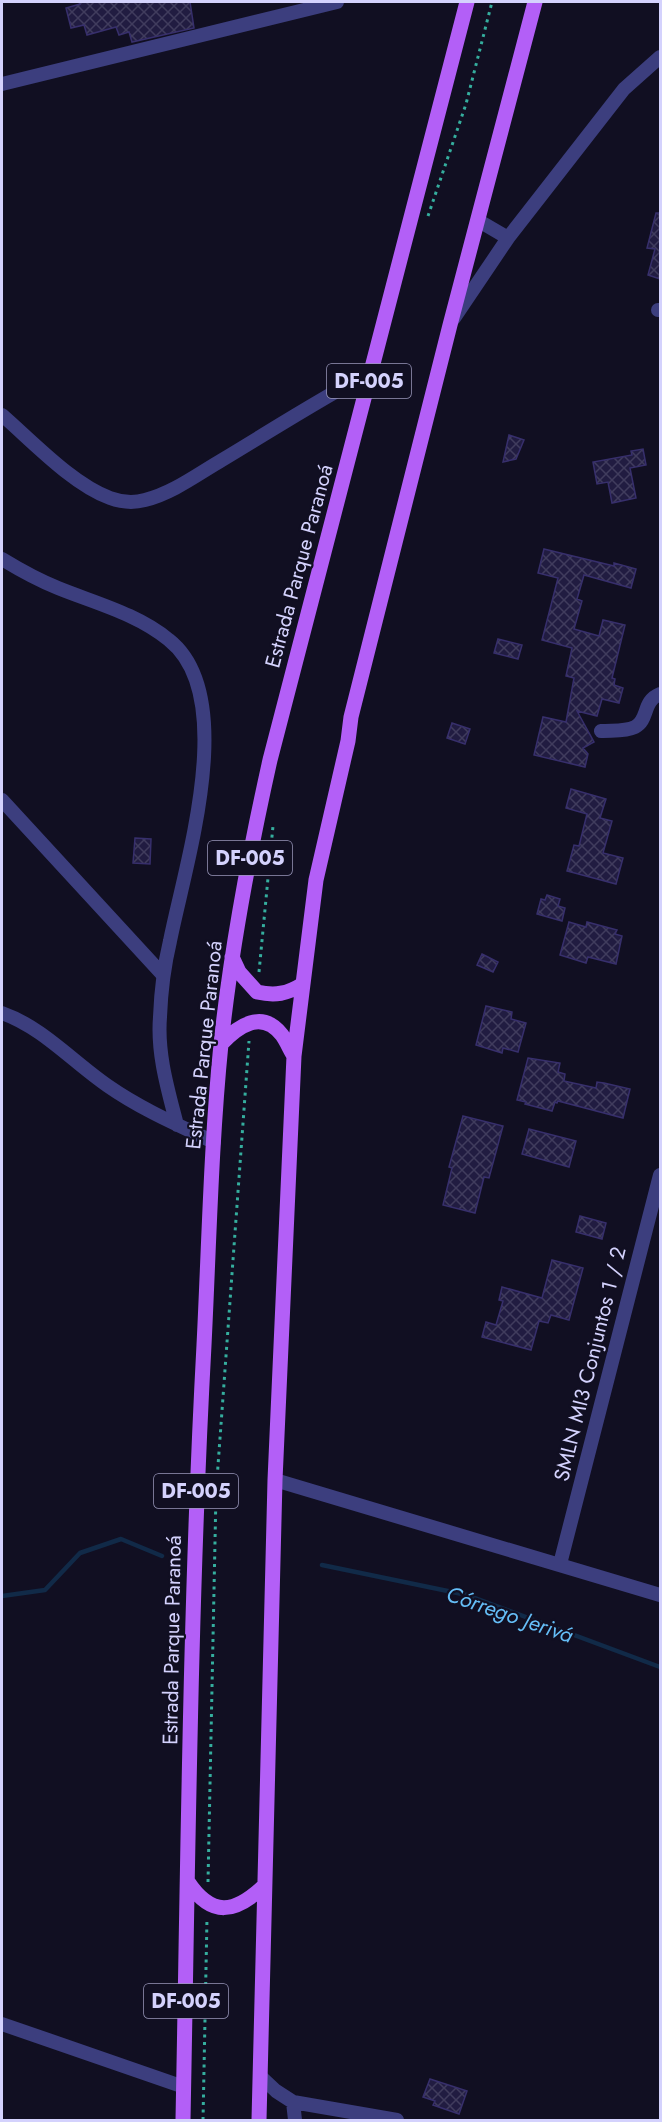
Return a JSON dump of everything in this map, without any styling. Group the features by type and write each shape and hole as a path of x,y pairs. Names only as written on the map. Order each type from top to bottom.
{"main road":[{"name":"Estrada Parque Paranoá","path":"183,2121 196,1491 214,1142 221,1044 232,957 253,836 270,760 467,2"},
{"name":"DF-005","path":"259,2121 275,1480 294,1056 316,880 348,741 351,717 450,325 535,2"},
{"path":"232,957 239,972 257,992 274,995 291,992 303,984"},
{"path":"221,1044 235,1030 250,1022 267,1023 281,1034 294,1056"},
{"path":"188,1882 197,1896 207,1904 221,1908 241,1904 264,1886"}],"street":[{"path":"2,84 337,2"},
{"path":"450,325 508,238 624,89 660,57"},
{"path":"479,221 508,238"},
{"path":"2,415 86,485 110,498 135,502 160,495 177,486 323,398 371,372"},
{"path":"2,559 40,580 134,619 170,640 194,671 201,693 204,717 202,785 163,975 159,1019 164,1072 177,1125"},
{"path":"602,730 625,730 640,724 651,699 660,694"},
{"path":"2,800 163,975"},
{"path":"2,1005 8,1015 31,1027 129,1100 214,1142"},
{"name":"SMLN MI3 Conjuntos 1 / 2","path":"560,1564 660,1175"},
{"path":"275,1480 660,1595"},
{"path":"2,2024 184,2087"},
{"path":"260,2076 276,2091 293,2102 396,2121"},
{"path":"293,2102 295,2121"}],"building":[{"path":"79,2 190,2 194,28 132,42 129,32 119,35 116,27 87,35 84,25 71,28 66,8 80,4"},
{"path":"656,213 660,213 660,279 648,275 655,249 647,248"},
{"path":"509,435 524,440 516,459 503,462"},
{"path":"643,449 646,465 630,468 636,498 612,503 608,482 597,484 593,462 632,455 631,451"},
{"path":"544,549 636,569 631,588 584,575 577,599 582,601 574,629 599,636 603,620 625,625 612,678 615,679 614,685 623,688 619,703 602,699 597,716 577,711 594,742 583,748 588,754 585,767 534,755 543,717 566,722 574,678 566,676 572,648 542,640 558,578 538,573"},
{"path":"498,639 522,645 518,659 494,653"},
{"path":"452,723 470,729 465,744 447,738"},
{"path":"571,789 606,799 600,818 612,821 603,853 623,858 616,884 567,871 574,845 579,846 587,814 566,808"},
{"path":"135,838 151,839 150,864 133,863"},
{"path":"547,895 560,899 558,906 565,908 562,921 537,914 541,899 545,900"},
{"path":"569,922 586,927 587,922 617,930 615,934 622,936 616,964 588,957 586,963 560,955"},
{"path":"482,954 498,962 493,972 477,965"},
{"path":"486,1006 512,1012 511,1019 526,1023 518,1052 503,1048 502,1053 476,1045"},
{"path":"528,1058 560,1063 558,1072 565,1074 564,1081 596,1088 597,1082 630,1089 623,1118 558,1101 555,1102 552,1111 517,1100"},
{"path":"463,1116 503,1126 489,1178 484,1177 475,1213 443,1205 452,1168 449,1167"},
{"path":"529,1129 576,1141 569,1167 522,1154"},
{"path":"580,1216 606,1223 602,1239 576,1232"},
{"path":"552,1260 583,1268 569,1320 551,1315 548,1323 539,1321 531,1350 482,1337 486,1322 496,1325 503,1301 499,1300 502,1287 542,1298"},
{"path":"430,2079 467,2091 459,2114 433,2105 435,2101 423,2097"}],"waterway":[{"name":"Córrego Jerivá","path":"2,1596 45,1590 80,1553 121,1539 162,1556"},
{"name":"Córrego Jerivá","path":"322,1565 467,1595 660,1667"}]}
